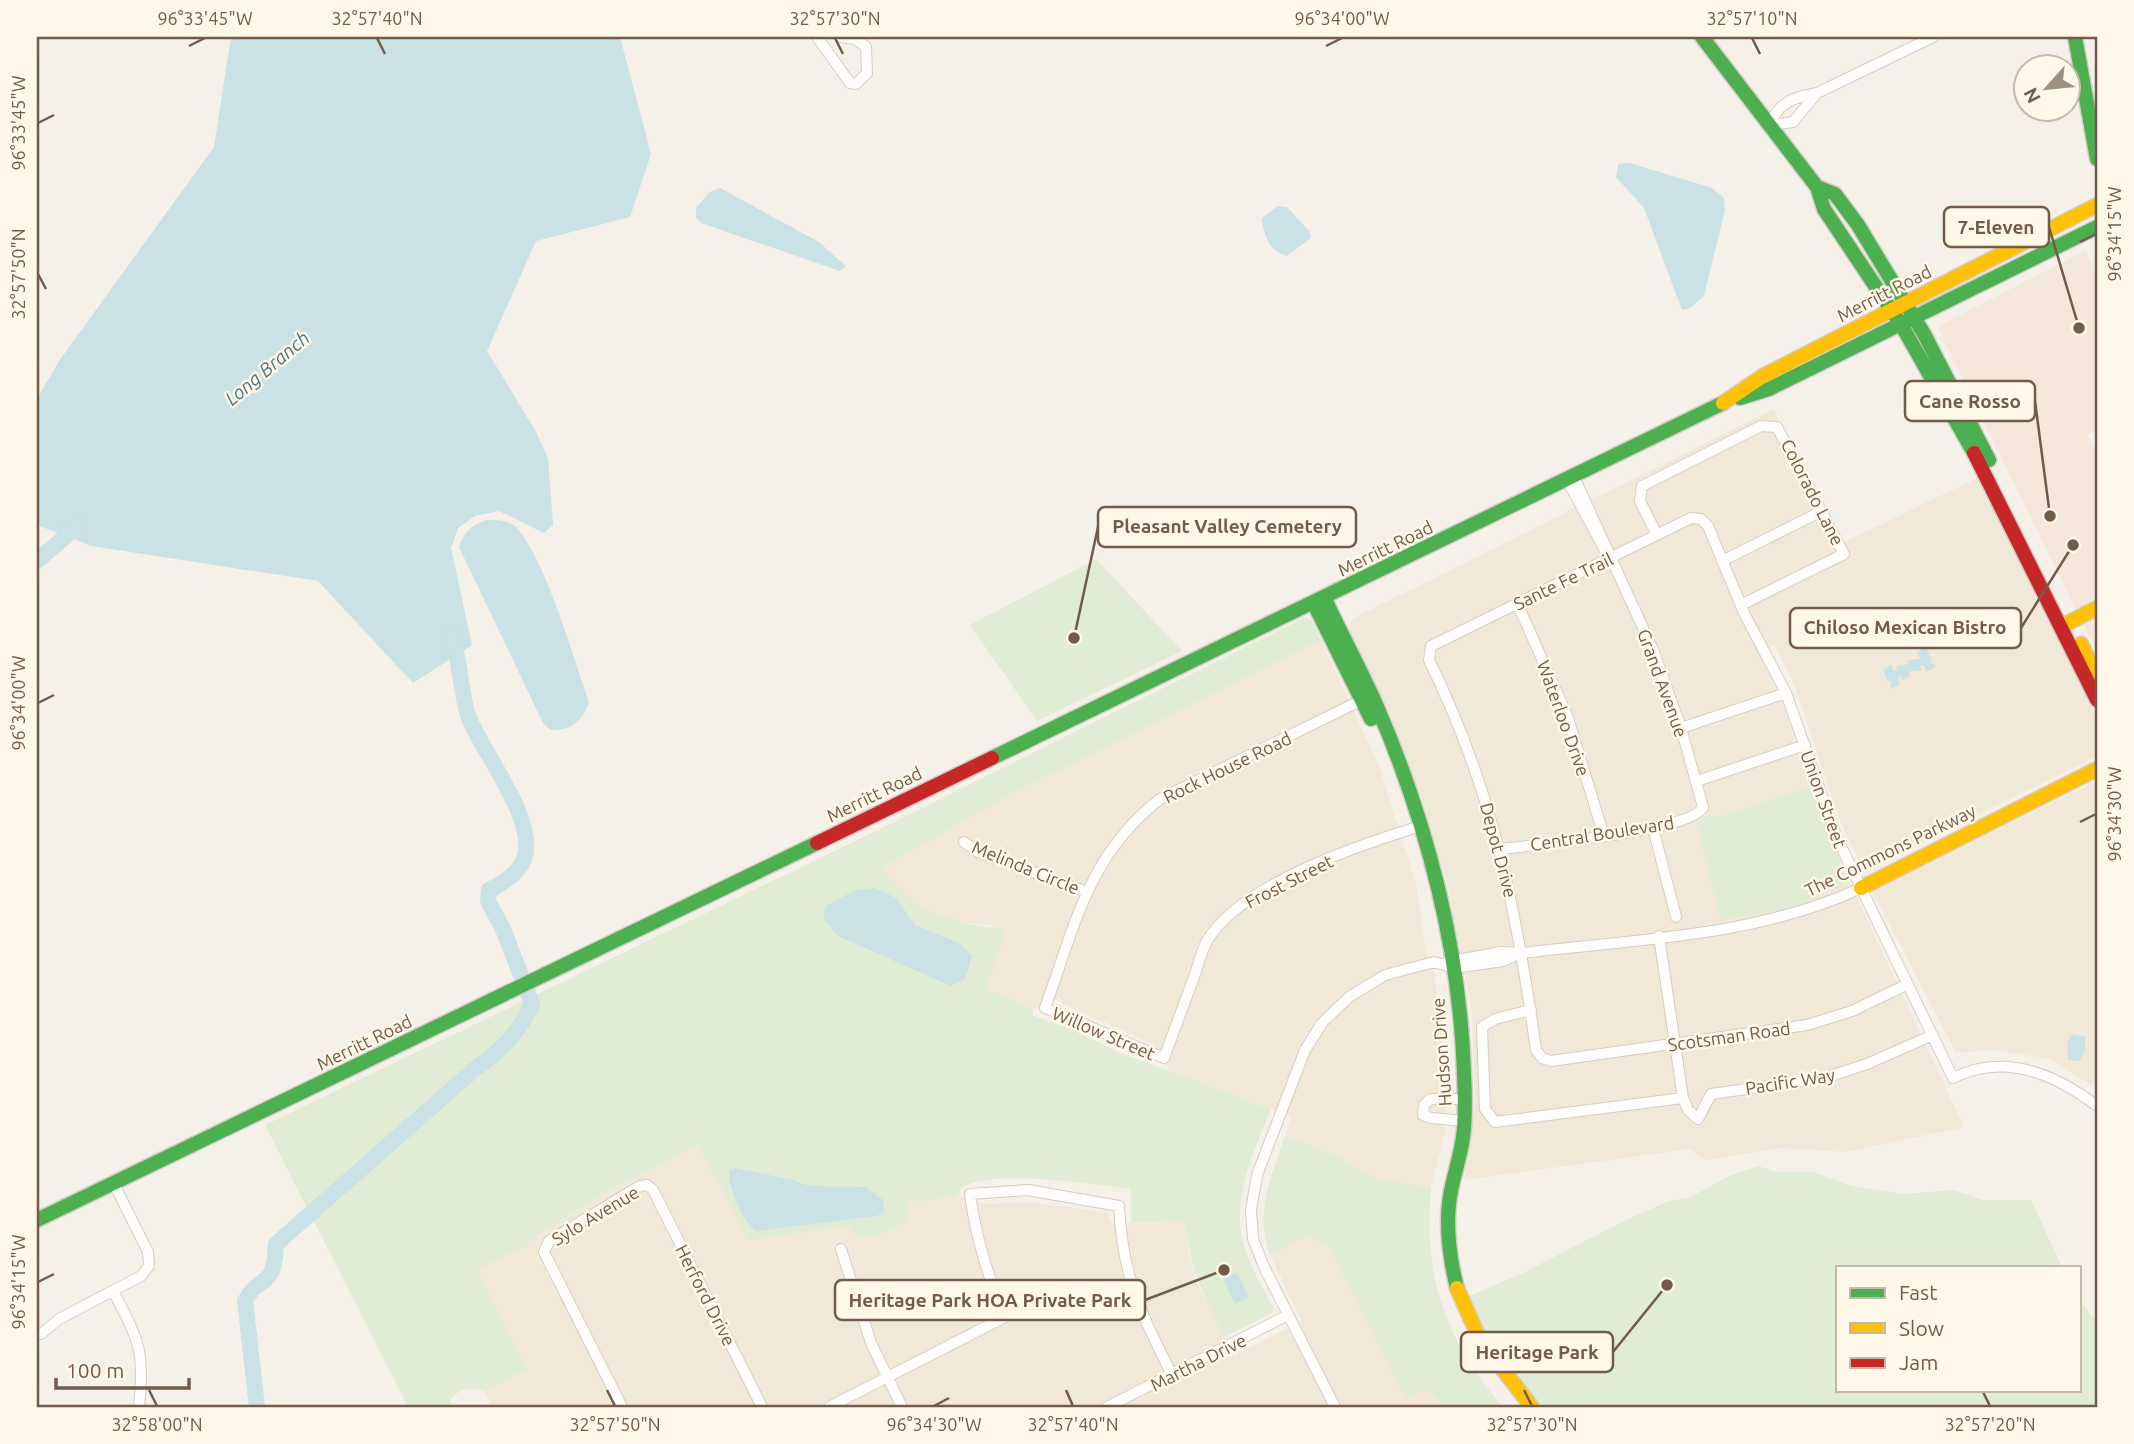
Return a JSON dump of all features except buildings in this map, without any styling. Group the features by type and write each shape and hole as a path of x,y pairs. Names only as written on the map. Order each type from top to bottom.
{"main road":[{"path":"1703,37 1817,187 1824,209 1900,306 2066,624 2097,677"},
{"path":"2075,37 2097,159"},
{"name":"Merritt Road","path":"37,1220 1571,479 1728,401 1763,376 2097,205"},
{"name":"Merritt Road","path":"1728,401 1769,389 2097,227"},
{"name":"Hudson Drive","path":"1320,602 1365,681 1417,827 1450,964 1461,1099 1461,1120 1448,1227 1455,1285 1467,1319 1485,1352 1532,1407"},
{"name":"Hudson Drive","path":"1320,602 1417,827"},
{"path":"2066,624 2097,608"},
{"path":"2066,624 2097,700"},
{"name":"The Commons Parkway","path":"1861,888 2097,769"},
{"name":"Hudson Drive","path":"1461,1120 1443,1190 1439,1235 1444,1276 1463,1331 1486,1370 1520,1407"}],"street":[{"path":"817,37 850,83 856,84 867,73 866,47 856,40 841,37"},
{"path":"1770,125 1775,113 1787,102 1817,93 1931,37"},
{"path":"1770,125 1793,122 1806,110 1817,93"},
{"name":"Colorado Lane","path":"1657,535 1640,501 1643,486 1767,424 1782,431 1844,554 1741,605"},
{"name":"Grand Avenue","path":"1571,479 1598,543 1610,558 1649,641 1681,728 1703,801 1701,811"},
{"path":"1722,561 1822,511"},
{"name":"Sante Fe Trail","path":"1428,651 1435,643 1691,518 1700,519"},
{"name":"Union Street","path":"1700,519 1708,526 1741,605 1786,693 1823,803 1953,1078 1981,1068 2022,1068 2067,1084 2097,1105"},
{"name":"Waterloo Drive","path":"1517,603 1567,715 1604,836"},
{"name":"Depot Drive","path":"1428,651 1429,660 1473,762 1501,849 1522,953 1536,1050 1542,1058"},
{"path":"1681,728 1786,693"},
{"name":"Rock House Road","path":"1045,1008 1087,892 1102,859 1136,818 1160,799 1362,700"},
{"path":"1697,781 1805,745"},
{"name":"Central Boulevard","path":"1501,849 1653,828 1692,818 1701,811"},
{"name":"Frost Street","path":"1164,1058 1206,942 1226,917 1248,899 1280,882 1355,848 1417,827"},
{"path":"1653,828 1676,917"},
{"name":"Melinda Circle","path":"964,842 978,852 1087,892"},
{"name":"The Commons Parkway","path":"1335,1407 1288,1315 1253,1238 1251,1210 1258,1175 1305,1050 1322,1023 1349,997 1385,975 1418,965 1503,961 1522,953 1783,918 1861,888"},
{"path":"1531,1010 1495,1019 1482,1027 1485,1109 1490,1119 1500,1123 1683,1098 1659,936"},
{"name":"Scotsman Road","path":"1542,1058 1551,1061 1808,1025 1852,1011 1908,984"},
{"name":"Willow Street","path":"1045,1008 1164,1058"},
{"name":"Pacific Way","path":"1683,1098 1688,1110 1698,1119 1711,1094 1824,1078 1867,1064 1933,1035"},
{"path":"1461,1099 1430,1099 1424,1105 1423,1115 1461,1120"},
{"path":"41,1334 59,1319 141,1276 151,1260 114,1184"},
{"name":"Sylo Avenue","path":"622,1407 544,1252 544,1245 640,1186 647,1185"},
{"name":"Herford Drive","path":"647,1185 653,1190 762,1407"},
{"path":"829,1407 1005,1317 987,1275 976,1237 970,1195 1028,1190 1119,1206 1124,1260 1130,1287 1172,1375"},
{"path":"841,1249 871,1343 902,1407"},
{"path":"113,1291 141,1350 143,1376 139,1407"},
{"name":"Martha Drive","path":"1107,1407 1288,1315"}],"shaded area":[{"path":"2086,250 2097,279 2097,430 2087,435 2097,456 2097,652 1937,327"},
{"path":"1773,409 1843,543 1977,478 2097,719 2097,756 1863,870 1838,816 1796,689 1775,645 1759,653 1785,710 1809,786 1716,817 1706,816 1847,884 1849,880 1964,1127 1846,1152 1778,1148 1706,1160 1689,1149 1464,1180 1475,1102 1472,1014 1448,887 1422,798 1389,713 1349,631 1352,619"},
{"path":"1321,640 1378,764 1416,883 1426,951 1435,976 1446,1086 1445,1134 1431,1188 1378,1179 1335,1155 1285,1136 1291,1116 1171,1072 1153,1044 1062,1003 1060,998 1034,1009 984,989 991,925 961,922 918,907 879,869 1002,799"},
{"path":"2097,781 2097,1089 2051,1059 1995,1050 1956,1053 1873,891"},
{"path":"699,1145 748,1240 848,1226 906,1203 959,1196 985,1204 1028,1202 1107,1212 1111,1223 1185,1222 1188,1252 1196,1281 1234,1356 1302,1321 1270,1255 1307,1235 1332,1250 1407,1398 1416,1392 1428,1391 1438,1398 1443,1407 493,1407 484,1391 527,1369 476,1270 528,1244 534,1237 609,1190"}],"green space":[{"path":"1096,559 1182,651 1037,721 970,625"},
{"path":"1304,618 1311,619 1321,640 1002,799 880,869 918,907 961,922 1005,931 985,989 1034,1009 1032,1015 1071,1029 1123,1054 1271,1109 1246,1175 1240,1210 1244,1245 1274,1309 1272,1313 1224,1337 1194,1267 1185,1222 1131,1222 1131,1189 1042,1179 993,1179 960,1189 959,1196 906,1203 908,1222 875,1236 859,1238 848,1226 748,1240 699,1145 609,1190 534,1237 529,1244 476,1270 527,1369 484,1391 462,1390 451,1398 450,1407 408,1407 265,1125 862,838"},
{"path":"1809,786 1848,878 1847,884 1786,910 1720,919 1697,822 1706,816 1717,817"},
{"path":"1285,1136 1335,1155 1378,1179 1431,1188 1431,1250 1442,1306 1466,1357 1503,1407 1443,1407 1436,1397 1427,1392 1417,1393 1407,1399 1332,1250 1307,1235 1270,1255 1265,1239 1264,1209 1270,1180"},
{"path":"1758,1166 1777,1172 1813,1172 1851,1186 1903,1194 1954,1190 1982,1200 2031,1200 2062,1266 1836,1266 1836,1392 2082,1392 2082,1304 2097,1323 2097,1407 1543,1407 1499,1356 1467,1297 1523,1273 1669,1201 1689,1198 1731,1175"}],"water":[{"path":"231,37 620,37 651,154 630,217 536,241 487,351 535,430 548,458 553,525 544,533 499,511 475,516 458,528 451,548 472,645 413,683 318,581 92,546 37,525 37,399 59,361 214,147"},
{"path":"1630,163 1712,188 1724,198 1725,210 1704,296 1690,308 1682,310 1644,208 1616,177 1618,164"},
{"path":"720,188 819,242 846,266 840,271 701,223 696,217 696,208 710,192"},
{"path":"1278,206 1287,207 1310,232 1311,238 1287,256 1272,247 1263,224 1262,218"},
{"path":"488,520 508,522 518,529 539,565 558,612 589,702 580,719 565,729 551,730 543,723 459,547 470,529"},
{"path":"1926,648 1932,660 1930,664 1933,663 1936,667 1927,671 1923,665 1920,666 1922,670 1908,672 1910,676 1903,680 1901,676 1897,677 1900,684 1892,689 1890,685 1893,683 1888,681 1883,670 1891,665 1894,671 1898,670 1896,666 1909,664 1907,660 1920,659 1917,652"},
{"path":"875,888 896,898 915,925 961,944 972,956 965,979 951,986 838,936 824,920 825,906 856,890"},
{"path":"2072,1034 2085,1037 2085,1051 2079,1061 2068,1060 2067,1043"},
{"path":"735,1168 809,1186 865,1187 883,1200 884,1211 877,1216 756,1231 741,1212 734,1195 729,1171"},
{"path":"1237,1273 1249,1298 1235,1304 1223,1279"}],"waterway":[{"name":"Long Branch","path":"37,561 80,524"},
{"path":"257,1407 245,1301 256,1286 270,1275 276,1244 501,1048 515,1033 532,1004 503,929 488,901 489,890 504,881 522,864 526,844 523,826 517,807 469,718 457,655 450,635"}],"traffic: fast":[{"path":"1702,37 1817,187 1824,209 1902,326 1974,453"},
{"path":"2075,37 2097,159"},
{"path":"1817,187 1835,194 1858,225 1924,334 1989,460"},
{"path":"1740,398 1769,389 2097,227"},
{"path":"992,758 1723,403"},
{"path":"1325,599 1372,695 1396,752 1426,842 1448,933 1461,1026 1465,1097 1463,1137 1448,1215 1449,1246 1457,1288"},
{"path":"1314,604 1371,719"},
{"path":"37,1220 817,843"}],"traffic: slow":[{"path":"1723,403 1763,376 2097,205"},
{"path":"2062,626 2097,608"},
{"path":"2081,644 2097,677"},
{"path":"1861,888 2097,769"},
{"path":"1457,1288 1480,1340 1532,1407"}],"traffic: jam":[{"path":"1974,453 2097,700"},
{"path":"817,843 992,758"}],"place":[{"name":"7-Eleven","path":"2079,328"},
{"name":"Cane Rosso","path":"2050,516"},
{"name":"Chiloso Mexican Bistro","path":"2073,545"},
{"name":"Pleasant Valley Cemetery","path":"1074,638"},
{"name":"Heritage Park HOA Private Park","path":"1224,1270"},
{"name":"Heritage Park","path":"1667,1285"}]}
